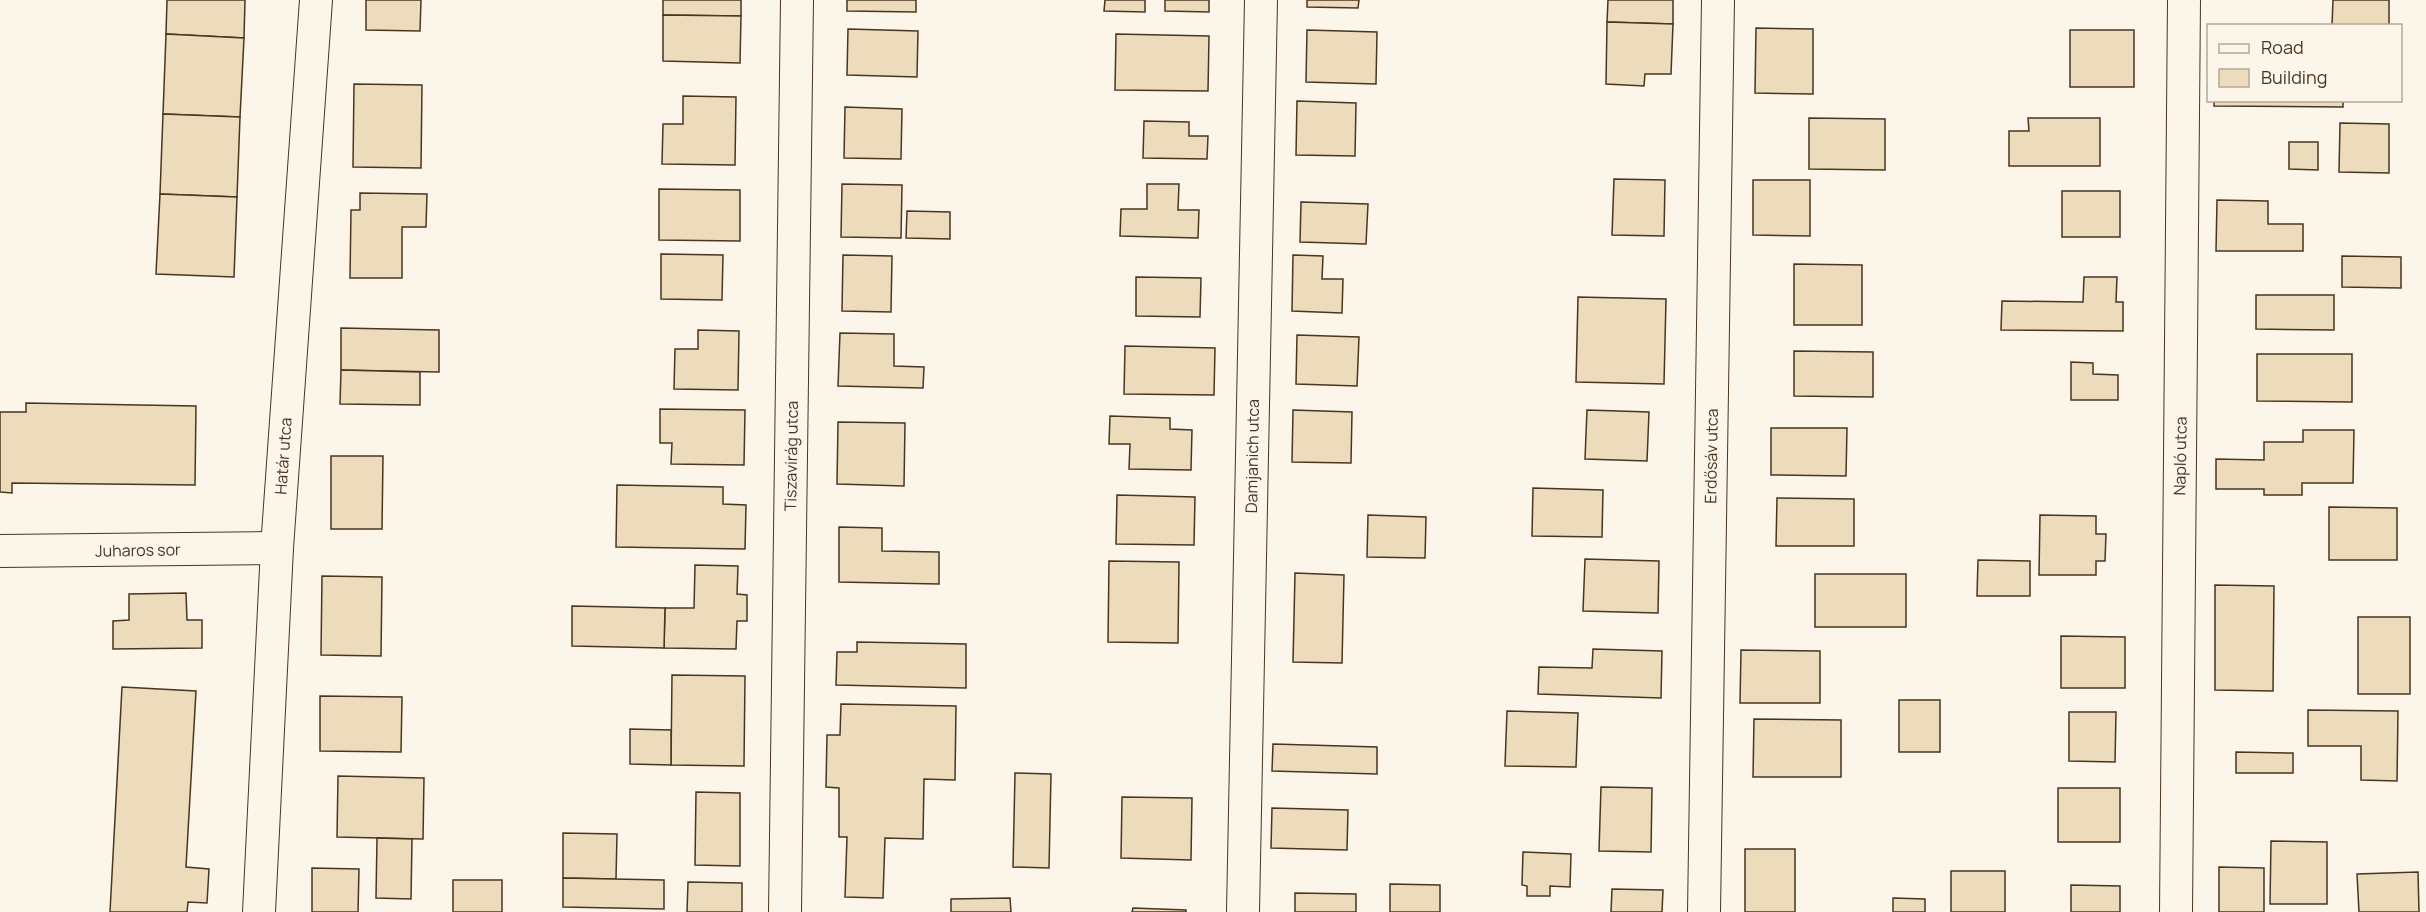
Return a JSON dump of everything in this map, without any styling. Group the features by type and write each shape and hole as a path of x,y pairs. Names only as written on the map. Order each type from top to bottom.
{"street":[{"name":"Határ utca","path":"259,912 277,549 316,0"},
{"name":"Tiszavirág utca","path":"785,912 797,0"},
{"name":"Damjanich utca","path":"1243,912 1261,0"},
{"name":"Erdősáv utca","path":"1704,912 1718,0"},
{"name":"Napló utca","path":"2176,912 2184,0"},
{"name":"Juharos sor","path":"0,551 277,549"}],"building":[{"path":"167,0 245,0 244,38 166,34"},
{"path":"366,0 421,0 420,31 366,30"},
{"path":"663,0 741,0 741,16 663,15"},
{"path":"847,0 916,0 916,12 847,11"},
{"path":"1105,0 1145,0 1145,12 1104,11"},
{"path":"1165,0 1209,0 1209,12 1165,11"},
{"path":"1307,0 1359,0 1358,8 1307,7"},
{"path":"1608,0 1673,0 1673,24 1607,22"},
{"path":"2333,0 2389,0 2389,24 2332,24"},
{"path":"663,15 741,16 740,63 663,61"},
{"path":"1607,22 1673,24 1671,74 1645,74 1644,86 1606,84"},
{"path":"1756,28 1813,29 1813,94 1755,93"},
{"path":"848,29 918,31 917,77 847,75"},
{"path":"1307,30 1377,32 1376,84 1306,82"},
{"path":"2070,30 2134,30 2134,87 2070,87"},
{"path":"166,34 244,38 240,117 163,114"},
{"path":"1116,34 1209,36 1208,91 1115,90"},
{"path":"354,84 422,85 421,168 353,167"},
{"path":"683,96 736,97 735,165 662,164 663,124 683,124"},
{"path":"1297,101 1356,103 1355,156 1296,155"},
{"path":"2214,102 2343,102 2343,107 2214,106"},
{"path":"845,107 902,109 901,159 844,158"},
{"path":"163,114 240,117 237,197 160,194"},
{"path":"1809,118 1885,119 1885,170 1809,169"},
{"path":"2028,118 2100,118 2100,166 2009,166 2009,131 2029,131"},
{"path":"1144,121 1189,122 1189,136 1208,136 1207,159 1143,158"},
{"path":"2340,123 2389,124 2389,173 2339,172"},
{"path":"2289,142 2318,142 2318,170 2289,169"},
{"path":"1614,179 1665,180 1664,236 1612,235"},
{"path":"1753,180 1810,180 1810,236 1753,235"},
{"path":"842,184 902,185 901,238 841,237"},
{"path":"1147,184 1179,184 1178,210 1199,210 1198,238 1120,236 1121,209 1147,209"},
{"path":"659,189 740,190 740,241 659,240"},
{"path":"2062,191 2120,191 2120,237 2062,237"},
{"path":"360,193 427,194 426,227 402,227 402,278 350,278 351,210 360,210"},
{"path":"160,194 237,197 234,277 156,274"},
{"path":"2217,200 2268,201 2268,224 2303,224 2303,251 2216,251"},
{"path":"1301,202 1368,204 1366,244 1300,242"},
{"path":"907,211 950,212 950,239 906,238"},
{"path":"661,254 723,255 722,300 661,299"},
{"path":"843,255 892,256 891,312 842,311"},
{"path":"1293,255 1323,256 1322,279 1343,279 1342,313 1292,311"},
{"path":"2342,256 2401,257 2401,288 2342,287"},
{"path":"1794,264 1862,265 1862,325 1794,325"},
{"path":"1136,277 1201,278 1200,317 1136,316"},
{"path":"2084,277 2117,277 2116,302 2123,302 2123,331 2001,330 2002,301 2083,302"},
{"path":"2256,295 2334,295 2334,330 2256,329"},
{"path":"1578,297 1666,299 1664,384 1576,382"},
{"path":"341,328 439,330 439,372 341,370"},
{"path":"698,330 739,331 738,390 674,389 675,349 698,349"},
{"path":"840,333 894,334 894,366 924,367 923,388 838,386"},
{"path":"1297,335 1359,337 1357,386 1296,384"},
{"path":"1125,346 1215,348 1214,395 1124,394"},
{"path":"1794,351 1873,352 1873,397 1794,396"},
{"path":"2257,354 2352,354 2352,402 2257,401"},
{"path":"2071,362 2093,363 2093,374 2118,375 2118,400 2071,400"},
{"path":"341,370 420,372 420,405 340,404"},
{"path":"26,403 196,406 195,485 12,483 12,493 0,492 0,412 26,412"},
{"path":"660,409 745,410 744,465 671,464 672,443 660,443"},
{"path":"1293,410 1352,412 1351,463 1292,462"},
{"path":"1587,410 1649,412 1647,461 1585,459"},
{"path":"1110,416 1170,418 1170,429 1192,430 1191,470 1129,469 1130,444 1109,444"},
{"path":"838,422 905,423 904,486 837,484"},
{"path":"1771,428 1847,428 1846,476 1771,475"},
{"path":"2303,430 2354,430 2353,483 2302,483 2302,495 2264,495 2264,489 2216,489 2216,459 2264,460 2264,442 2303,442"},
{"path":"331,456 383,456 382,529 331,529"},
{"path":"617,485 723,487 723,504 746,505 745,549 616,547"},
{"path":"1533,488 1603,490 1602,537 1532,536"},
{"path":"1117,495 1195,497 1194,545 1116,544"},
{"path":"1777,498 1854,499 1854,546 1776,546"},
{"path":"2329,507 2397,508 2397,560 2329,560"},
{"path":"1368,515 1426,517 1425,558 1367,557"},
{"path":"2040,515 2096,516 2096,534 2106,534 2105,561 2096,561 2096,575 2039,575"},
{"path":"839,527 882,528 882,551 939,552 939,584 839,582"},
{"path":"1585,559 1659,561 1658,613 1583,611"},
{"path":"1978,560 2030,561 2030,596 1977,596"},
{"path":"1109,561 1179,562 1178,643 1108,642"},
{"path":"695,565 738,566 737,594 747,595 747,621 737,621 736,649 664,648 665,608 694,608"},
{"path":"1295,573 1344,575 1342,663 1293,662"},
{"path":"1815,574 1906,574 1906,627 1815,627"},
{"path":"322,576 382,577 381,656 321,655"},
{"path":"2215,585 2274,586 2273,691 2215,690"},
{"path":"186,593 187,620 202,620 202,648 113,649 113,621 129,620 129,594"},
{"path":"572,606 665,608 664,648 572,646"},
{"path":"2358,617 2410,617 2410,694 2358,694"},
{"path":"2061,636 2125,637 2125,688 2061,688"},
{"path":"857,642 966,644 966,688 836,685 837,652 857,652"},
{"path":"1593,649 1662,651 1661,698 1538,694 1539,667 1592,668"},
{"path":"1741,650 1820,651 1820,703 1740,703"},
{"path":"672,675 745,676 744,766 671,765"},
{"path":"122,687 196,691 186,867 209,869 207,903 188,902 187,912 110,912"},
{"path":"320,696 402,697 401,752 320,751"},
{"path":"1899,700 1940,700 1940,752 1899,752"},
{"path":"841,704 956,706 955,780 924,779 923,839 885,838 883,898 845,897 847,837 839,837 839,788 826,787 827,735 840,735"},
{"path":"2308,710 2398,711 2397,781 2361,780 2361,746 2308,746"},
{"path":"1507,711 1578,713 1576,767 1505,766"},
{"path":"2069,712 2116,712 2115,762 2069,761"},
{"path":"1754,719 1841,720 1841,777 1753,777"},
{"path":"630,729 671,730 671,765 630,764"},
{"path":"1273,744 1377,747 1377,774 1272,771"},
{"path":"2236,752 2293,753 2293,773 2236,773"},
{"path":"1015,773 1051,774 1049,868 1013,867"},
{"path":"338,776 424,778 423,839 337,837"},
{"path":"1601,787 1652,788 1651,852 1599,851"},
{"path":"2058,788 2120,788 2120,842 2058,842"},
{"path":"696,792 740,793 740,866 695,865"},
{"path":"1122,797 1192,798 1191,860 1121,858"},
{"path":"1272,808 1348,810 1347,850 1271,848"},
{"path":"563,833 617,834 616,879 563,878"},
{"path":"377,838 412,839 411,899 376,898"},
{"path":"2271,841 2327,842 2327,904 2270,904"},
{"path":"1745,849 1795,849 1795,912 1745,912"},
{"path":"1523,852 1571,854 1570,887 1550,886 1550,896 1527,896 1527,886 1522,885"},
{"path":"2219,867 2264,868 2264,912 2219,912"},
{"path":"312,868 359,869 358,912 312,912"},
{"path":"1951,871 2005,871 2005,912 1951,912"},
{"path":"2418,872 2419,912 2359,912 2357,874"},
{"path":"563,878 664,880 664,909 563,907"},
{"path":"453,880 502,880 502,912 453,912"},
{"path":"688,882 742,883 742,912 687,912"},
{"path":"1390,884 1440,885 1440,912 1390,912"},
{"path":"2071,885 2120,886 2120,912 2071,912"},
{"path":"1612,889 1663,890 1662,912 1611,912"},
{"path":"1295,893 1356,894 1356,912 1295,912"},
{"path":"1010,898 1011,912 951,912 951,899"},
{"path":"1893,898 1925,899 1925,912 1893,912"},
{"path":"1133,908 1186,910 1186,912 1132,912"}]}
